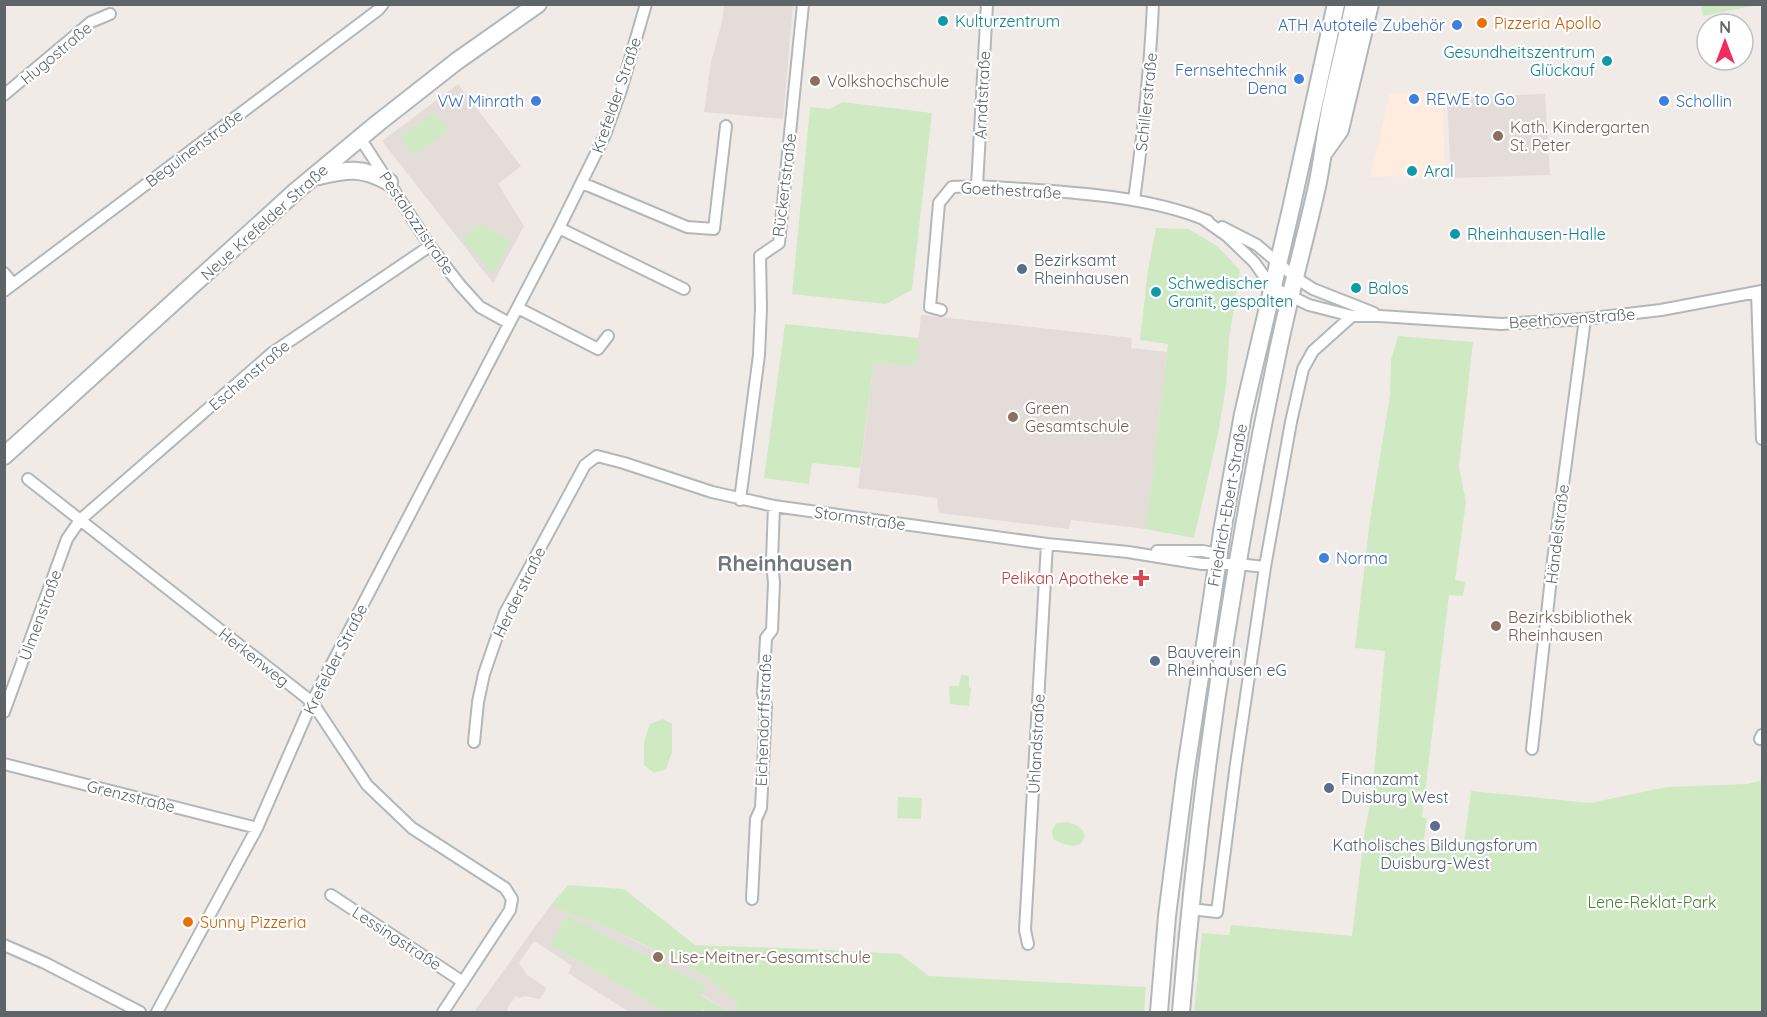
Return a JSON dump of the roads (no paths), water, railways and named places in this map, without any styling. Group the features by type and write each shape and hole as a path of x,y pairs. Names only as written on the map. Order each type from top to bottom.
{"main road":[{"name":"Neue Krefelder Straße","path":"4,456 312,178 458,61 538,4"},
{"name":"Friedrich-Ebert-Straße","path":"1159,1012 1167,916 1182,799 1217,560 1243,414 1336,4"},
{"name":"Friedrich-Ebert-Straße","path":"1181,1012 1190,909 1217,693 1238,564 1260,440 1324,152 1331,102 1354,4"},
{"name":"Friedrich-Ebert-Straße","path":"1324,152 1340,130 1370,4"},
{"path":"312,178 344,170 360,170 374,174 388,182"}],"street":[{"name":"Beguinenstraße","path":"9,287 378,10 382,4"},
{"name":"Krefelder Straße","path":"157,1012 257,828 312,702 560,228 606,135 646,4"},
{"name":"Rückertstraße","path":"740,500 759,355 760,256 779,243 803,4"},
{"name":"Arndtstraße","path":"977,186 987,4"},
{"name":"Schillerstraße","path":"1134,200 1145,119 1153,4"},
{"name":"Hugostraße","path":"4,95 91,22 110,14"},
{"path":"582,183 687,227 714,230 726,126"},
{"name":"Pestalozzistraße","path":"360,138 430,246 480,307 509,323"},
{"name":"Goethestraße","path":"941,310 930,307 939,203 952,187 977,186 1134,200 1186,212 1257,245 1279,263"},
{"name":"Goethestraße","path":"1203,219 1227,236 1249,258 1272,287 1290,297"},
{"path":"560,228 684,289"},
{"name":"Eschenstraße","path":"80,520 272,353 430,246"},
{"name":"Beethovenstraße","path":"1279,263 1313,289 1380,316"},
{"path":"4,273 9,287"},
{"path":"1760,291 1762,439"},
{"name":"Beethovenstraße","path":"1290,297 1309,305 1352,316 1501,324 1585,319 1661,310 1760,291"},
{"path":"518,308 598,349 608,336"},
{"path":"1190,909 1217,912 1265,567 1290,422 1303,369 1313,351 1352,316"},
{"name":"Händelstraße","path":"1532,749 1554,549 1585,319"},
{"name":"Stormstraße","path":"597,456 740,500 774,506 1047,544 1128,552 1203,551 1217,560 1265,567"},
{"name":"Herderstraße","path":"474,742 482,684 490,652 505,613 585,465 597,456"},
{"name":"Herkenweg","path":"28,479 312,702 366,785 412,828 505,888 512,899 510,910 463,982"},
{"name":"Eichendorffstraße","path":"752,899 756,819 761,808 766,706 763,693 766,638 772,630 774,599 772,561 774,506"},
{"name":"Ulmenstraße","path":"4,712 67,539 80,520"},
{"name":"Uhlandstraße","path":"1028,944 1025,930 1047,544"},
{"name":"Grenzstraße","path":"4,764 257,828"},
{"name":"Lessingstraße","path":"331,895 463,982"},
{"path":"4,945 45,963 140,1012"},
{"path":"443,1012 463,982"}],"place":[{"name":"Kulturzentrum","path":"943,21"},
{"name":"Pizzeria Apollo","path":"1482,23"},
{"name":"ATH Autoteile Zubehör","path":"1457,25"},
{"name":"Gesundheitszentrum Glückauf","path":"1607,61"},
{"name":"Fernsehtechnik Dena","path":"1299,79"},
{"name":"Volkshochschule","path":"815,81"},
{"name":"REWE to Go","path":"1414,99"},
{"name":"VW Minrath","path":"536,101"},
{"name":"Schollin","path":"1664,101"},
{"name":"Kath. Kindergarten St. Peter","path":"1498,136"},
{"name":"Aral","path":"1412,171"},
{"name":"Rheinhausen-Halle","path":"1455,234"},
{"name":"Bezirksamt Rheinhausen","path":"1022,269"},
{"name":"Balos","path":"1356,288"},
{"name":"Schwedischer Granit, gespalten","path":"1156,292"},
{"name":"Green Gesamtschule","path":"1013,417"},
{"name":"Norma","path":"1324,558"},
{"name":"Pelikan Apotheke","path":"1141,578"},
{"name":"Bezirksbibliothek Rheinhausen","path":"1496,626"},
{"name":"Bauverein Rheinhausen eG","path":"1155,661"},
{"name":"Finanzamt Duisburg West","path":"1329,788"},
{"name":"Katholisches Bildungsforum Duisburg-West","path":"1435,826"},
{"name":"Sunny Pizzeria","path":"188,922"},
{"name":"Lise-Meitner-Gesamtschule","path":"658,957"}],"district":[{"name":"Rheinhausen","path":"785,563"}],"park label":[{"name":"Lene-Reklat-Park","path":"1652,902"}]}
